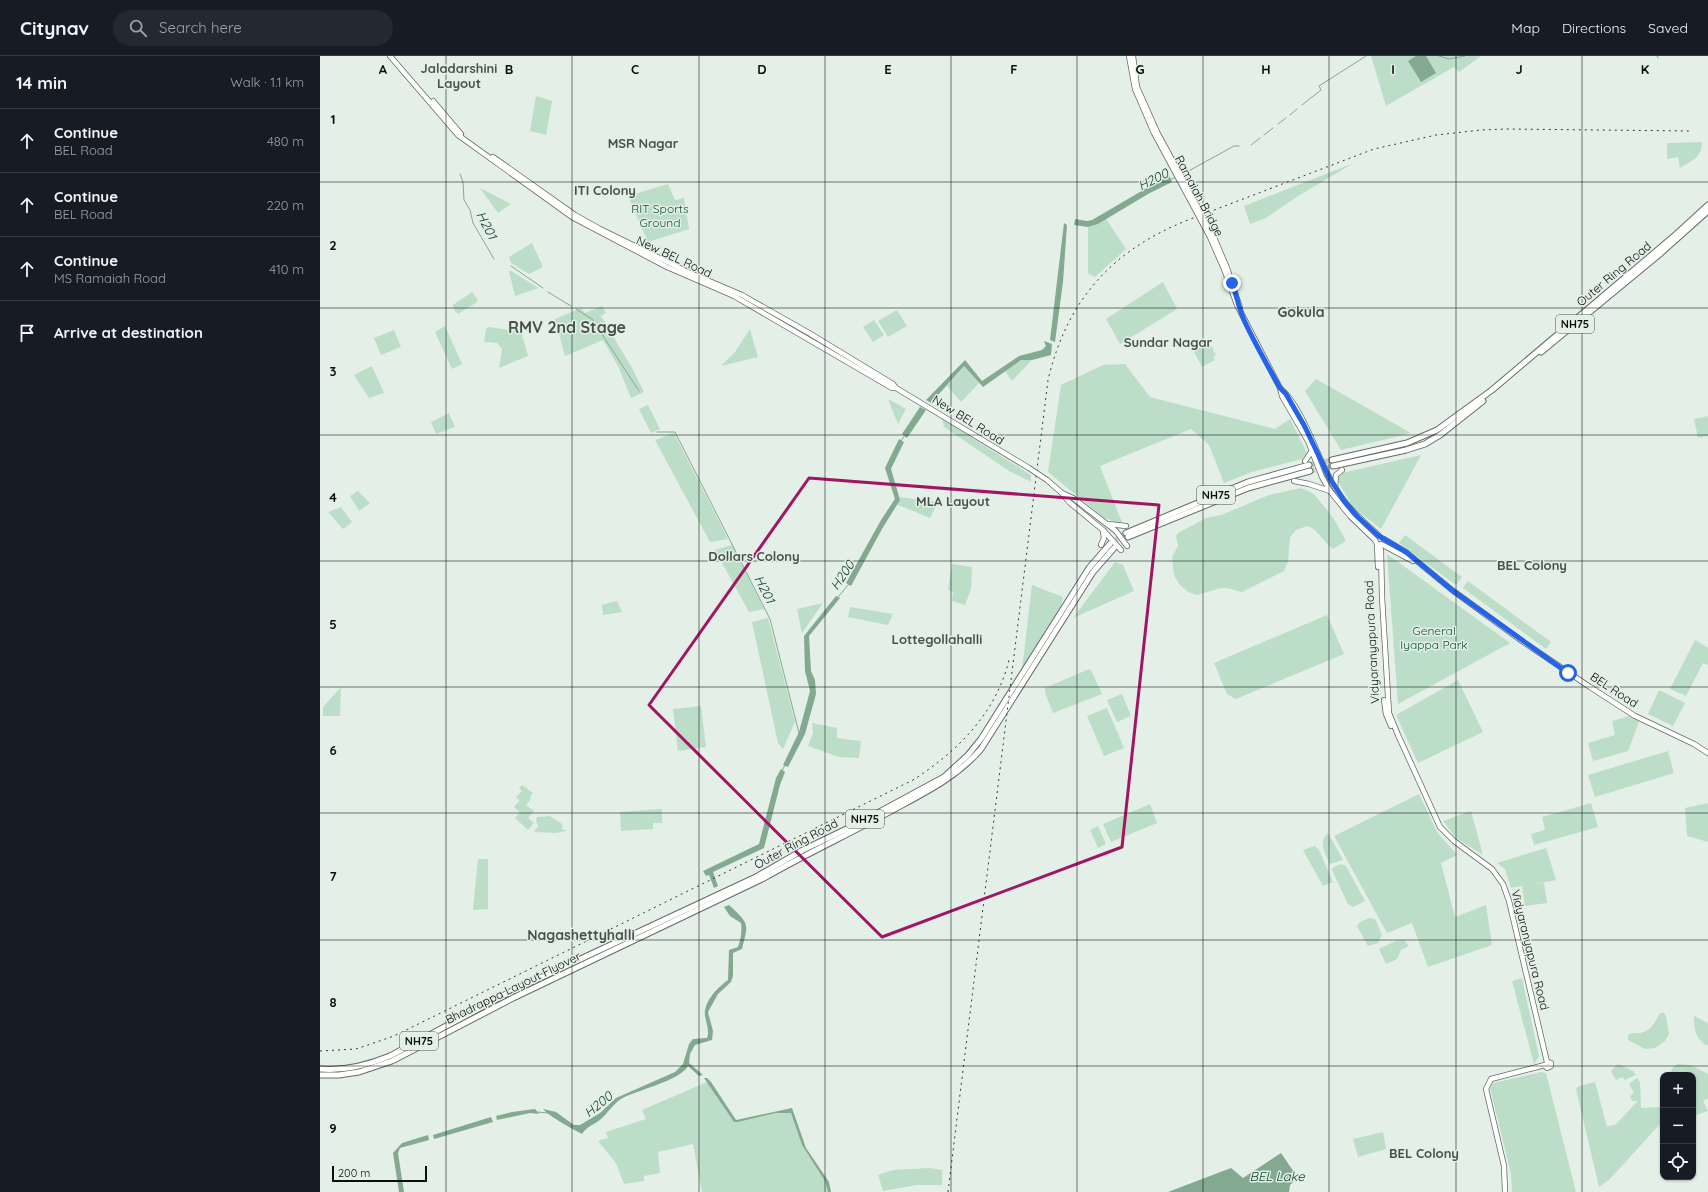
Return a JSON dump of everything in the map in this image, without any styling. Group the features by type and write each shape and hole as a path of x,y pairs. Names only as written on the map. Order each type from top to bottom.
{"highway":[{"name":"Outer Ring Road","path":"1439,433 1708,206"},
{"name":"Outer Ring Road","path":"1439,433 1661,253 1708,211"},
{"name":"NH75","path":"1332,463 1439,433"},
{"name":"NH75","path":"1307,463 1248,482 1127,535 1248,488 1310,471"},
{"name":"Outer Ring Road","path":"602,955 756,877 803,850 859,823 949,773 968,755 981,739 1065,612 1094,560 1112,546"},
{"name":"Bhadrappa Layout Flyover","path":"320,1069 357,1064 390,1056 512,995 602,955"},
{"name":"Bhadrappa Layout Flyover","path":"320,1075 370,1072 462,1021"}],"main road":[{"name":"New BEL Road","path":"390,56 458,135 575,215 734,296 892,388 896,388 1029,468 1047,480 1062,493"},
{"name":"New BEL Road","path":"394,56 460,133 545,195 572,217 667,267 687,273"},
{"path":"1129,56 1135,89 1155,133"},
{"path":"1133,56 1137,87 1155,133"},
{"name":"Ramaiah Bridge","path":"1155,133 1210,237 1225,268 1237,305 1280,388"},
{"path":"1280,388 1294,406 1335,488 1349,507 1379,536 1378,543"},
{"name":"BEL Road","path":"1280,388 1282,396 1312,451 1321,475 1330,491 1350,516 1378,543 1418,564"},
{"path":"1307,463 1312,451"},
{"path":"1335,488 1336,475 1342,470"},
{"path":"1294,481 1330,491"},
{"path":"1062,493 1074,498 1116,531 1127,546"},
{"path":"1062,493 1069,502 1103,530 1121,550"},
{"path":"1106,524 1126,526"},
{"path":"1101,545 1104,538 1103,530"},
{"name":"BEL Road","path":"1379,536 1406,552 1418,564 1522,641 1590,688 1635,716 1694,744 1708,753"},
{"path":"1378,543 1384,539"},
{"name":"Vidyaranyapura Road","path":"1378,543 1384,706 1386,714 1398,735 1440,826 1454,841 1492,869 1503,884 1509,901 1546,1063 1491,1079 1486,1089 1504,1166 1505,1192"}],"highlighted area":[{"path":"809,478 1159,505 1122,847 882,937 649,705"}],"green space":[{"path":"1371,56 1481,56 1459,72 1454,67 1386,106"},
{"path":"536,96 552,101 546,135 530,131"},
{"path":"1702,142 1702,147 1698,155 1692,161 1680,168 1678,157 1667,159 1667,143"},
{"path":"1354,163 1298,196 1266,218 1250,224 1244,206"},
{"name":"RIT Sports Ground","path":"668,184 675,200 684,198 689,229 648,242 628,196"},
{"path":"480,188 511,204 498,213"},
{"path":"1106,219 1126,249 1095,277 1088,273 1088,227 1098,224"},
{"path":"532,243 543,267 529,274 511,263 509,257"},
{"path":"509,271 511,271 539,288 515,296"},
{"path":"1163,282 1177,309 1120,344 1106,319"},
{"path":"472,292 478,300 477,302 458,314 454,310 453,305"},
{"path":"602,306 606,313 601,316 632,368 644,392 631,398 618,366 603,340 565,356 555,319 581,308 585,313"},
{"path":"897,310 907,326 888,337 878,321"},
{"path":"874,320 884,335 873,342 863,327"},
{"path":"445,326 462,364 452,369 435,332"},
{"path":"489,327 521,332 528,356 499,368 502,349 497,343 484,342 486,329"},
{"path":"750,329 758,357 721,366 735,352"},
{"path":"394,330 401,347 381,355 374,338"},
{"path":"1207,339 1216,355 1213,357 1215,360 1202,367 1192,348"},
{"path":"1021,360 1032,360 1012,381 1005,371"},
{"path":"1125,364 1150,397 1275,429 1290,419 1307,453 1302,459 1252,472 1224,483 1209,445 1191,429 1100,466 1123,525 1103,517 1048,472 1061,385 1103,365"},
{"path":"372,366 384,393 369,398 354,375"},
{"path":"964,366 979,383 961,402 947,386"},
{"path":"1316,379 1411,433 1341,450 1305,391"},
{"path":"888,399 906,409 898,424"},
{"path":"648,405 660,429 651,433 639,409"},
{"path":"449,413 455,427 436,434 431,422"},
{"path":"1708,416 1708,436 1698,438 1694,419"},
{"path":"942,419 1031,475 1031,482 1009,471 944,427"},
{"path":"674,433 728,539 710,542 655,440"},
{"path":"1421,455 1381,529 1352,505 1339,483 1338,479 1342,473"},
{"path":"1301,488 1314,494 1334,519 1346,541 1333,549 1315,530 1307,526 1296,530 1290,537 1288,562 1284,571 1242,592 1221,588 1197,595 1188,592 1179,584 1174,575 1172,557 1178,546 1176,536 1178,533 1206,518 1221,515 1269,495"},
{"path":"358,491 370,503 359,511 350,496"},
{"path":"900,497 938,502 930,518 896,504"},
{"path":"341,507 352,522 343,529 328,512"},
{"path":"1405,535 1462,577 1456,585 1399,543"},
{"path":"732,545 764,609 749,612 715,550"},
{"name":"General Iyappa Park","path":"1387,554 1510,643 1398,704"},
{"path":"1115,562 1123,565 1134,591 1073,618"},
{"path":"952,564 972,567 971,589 965,605 952,601 953,592 948,590"},
{"path":"1468,581 1551,642 1546,649 1463,588"},
{"path":"1032,585 1063,597 1061,606 1022,669"},
{"path":"617,601 622,612 603,615 602,605"},
{"path":"823,603 802,633 797,609"},
{"path":"850,607 893,614 888,625 848,617"},
{"path":"1327,615 1344,654 1236,699 1227,694 1214,663"},
{"path":"768,618 795,722 783,749 778,743 752,622"},
{"path":"1695,640 1708,648 1708,665 1703,663 1686,696 1670,689"},
{"path":"1089,669 1091,670 1102,694 1053,713 1045,693 1045,688"},
{"path":"1458,680 1483,732 1418,763 1396,715"},
{"path":"341,687 340,716 323,716 323,707"},
{"path":"1659,690 1685,703 1673,726 1648,714"},
{"path":"1122,694 1131,716 1117,722 1107,700"},
{"path":"701,706 706,747 678,751 673,709"},
{"path":"1107,708 1124,748 1104,756 1087,716"},
{"path":"1629,716 1639,722 1628,751 1593,761 1588,743 1615,735 1612,721"},
{"path":"812,723 837,728 837,738 861,741 859,758 839,757 808,746 813,733"},
{"path":"1668,751 1674,773 1595,797 1588,775"},
{"path":"522,785 533,793 530,797 531,799 526,805 534,811 528,818 534,823 528,830 515,818 520,812 514,807 520,800 516,797 522,791 519,788"},
{"path":"1419,794 1437,832 1457,855 1441,863 1455,917 1486,905 1492,945 1428,967 1412,923 1387,933 1334,836"},
{"path":"1591,803 1598,827 1534,845 1531,834 1545,830 1542,817"},
{"path":"1708,803 1708,842 1687,836 1685,808"},
{"path":"1150,804 1157,823 1111,842 1103,824"},
{"path":"662,809 662,823 653,823 653,829 621,831 620,812"},
{"path":"1471,811 1483,855 1456,838 1443,821"},
{"path":"550,816 562,824 563,830 566,831 556,833 534,831 538,827 536,820 537,817"},
{"path":"1098,826 1106,844 1098,848 1090,830"},
{"path":"1328,833 1343,860 1330,864 1323,848 1323,840"},
{"path":"1315,846 1319,850 1333,882 1323,886 1303,850"},
{"path":"1546,848 1556,880 1531,885 1544,883 1547,903 1525,906 1522,886 1511,888 1505,869 1497,863"},
{"path":"478,859 488,859 488,909 473,910"},
{"path":"1341,864 1346,866 1365,901 1353,907 1348,904 1332,870 1332,868"},
{"path":"1369,918 1375,919 1382,935 1378,943 1368,946 1357,926 1360,922"},
{"path":"1398,940 1404,940 1409,946 1401,950 1397,959 1386,964 1379,949"},
{"path":"1522,978 1539,1056 1534,1064 1512,981"},
{"path":"1660,1013 1664,1013 1666,1016 1669,1034 1665,1041 1655,1048 1645,1049 1628,1040 1628,1035 1645,1032 1651,1028"},
{"path":"1694,1016 1708,1023 1708,1046 1700,1041 1696,1034"},
{"path":"1618,1064 1633,1071 1636,1075 1625,1080 1622,1077 1616,1080 1611,1071"},
{"path":"1678,1064 1691,1065 1708,1074 1708,1098 1703,1101 1708,1111 1696,1115 1696,1072 1671,1072 1674,1066"},
{"path":"1541,1072 1546,1073 1576,1192 1512,1192 1511,1174 1490,1088 1493,1083"},
{"path":"1637,1078 1640,1082 1641,1108 1660,1107 1660,1124 1610,1179 1599,1187 1576,1089 1579,1086 1595,1082 1607,1127 1616,1124 1638,1101 1632,1101 1630,1096 1634,1093 1629,1084"},
{"path":"707,1082 738,1122 776,1113 791,1113 802,1145 827,1183 828,1192 702,1192 693,1144 658,1152 660,1173 644,1176 644,1181 624,1184 616,1163 598,1141 608,1138 606,1132 646,1119 642,1110"},
{"path":"1383,1132 1386,1149 1358,1157 1353,1139"},
{"path":"929,1168 942,1170 942,1185 917,1185 883,1191 878,1175 893,1170"}],"water":[{"path":"1416,56 1426,56 1436,73 1421,82 1408,61"},
{"path":"1169,175 1172,182 1148,194 1098,224 1088,227 1074,225 1075,219 1087,221 1092,220"},
{"path":"1064,223 1067,225 1063,282 1055,342 1050,340"},
{"path":"1044,341 1052,344 1051,355 1032,360 1021,360 983,387 964,366 931,403 926,400 965,360 982,381 1019,356 1042,350 1046,346"},
{"path":"920,407 926,410 907,438 902,434"},
{"path":"899,439 904,442 891,469 900,500 882,529 851,586 846,583 881,520 895,499 885,468"},
{"path":"836,596 840,598 809,636 811,671 815,680 816,694 805,734 788,767 783,765 799,732 810,691 805,671 804,636"},
{"path":"781,769 785,772 780,785 764,848 713,872 718,886 714,888 709,875 706,876 703,871 759,844 776,778"},
{"path":"729,905 744,920 746,924 746,933 742,949 733,953 733,976 731,982 718,994 708,1012 713,1031 712,1040 695,1045 690,1054 689,1063 703,1075 699,1076 688,1066 667,1081 621,1099 615,1103 601,1119 588,1127 582,1134 546,1112 543,1109 556,1112 574,1125 580,1125 600,1113 616,1098 675,1072 683,1064 689,1044 693,1039 707,1038 708,1030 705,1016 706,1005 712,995 728,980 729,950 738,947 741,938 741,923 730,916 724,907"},
{"path":"704,1078 707,1078 711,1082 736,1120 792,1108 806,1148 829,1182 831,1192 828,1192 825,1181 802,1145 791,1113 776,1113 734,1122"},
{"path":"535,1109 539,1114 530,1113 497,1120 496,1116 512,1112"},
{"path":"491,1117 493,1122 434,1139 433,1135"},
{"path":"428,1135 429,1140 400,1148 398,1153 404,1192 399,1192 393,1153 402,1143"},
{"name":"BEL Lake","path":"1281,1153 1298,1178 1290,1185 1289,1192 1168,1192 1231,1168 1243,1178"}],"waterway":[{"name":"H200","path":"1302,105 1321,90 1319,86 1366,56"},
{"path":"1439,56 1449,59 1465,56"},
{"name":"H200","path":"1290,115 1297,109"},
{"name":"H200","path":"1278,124 1286,118"},
{"name":"H200","path":"1264,135 1273,128"},
{"name":"H200","path":"1251,145 1260,138"},
{"name":"H200","path":"1183,174 1234,146 1239,146"},
{"name":"H201","path":"460,174 463,182 464,200 470,210 473,223 494,259"},
{"name":"H200","path":"1170,180 1176,177"},
{"name":"H201","path":"511,266 543,288"},
{"name":"H201","path":"548,292 571,306"},
{"name":"H201","path":"576,309 592,319 639,391"},
{"name":"H201","path":"657,432 675,432 770,619 799,733"},
{"name":"H200","path":"901,441 905,435"},
{"name":"H200","path":"838,597 849,584"},
{"name":"H200","path":"782,771 785,765"},
{"name":"H200","path":"537,1112 548,1113"}],"tunnel":[{"path":"1309,465 1332,460"},
{"path":"1310,471 1333,466"},
{"path":"1110,544 1126,533"}],"railway":[{"path":"948,1192 1048,380 1056,351 1067,325 1081,302 1097,281 1115,263 1137,246 1161,232 1188,220 1374,149 1436,135 1481,130 1692,131"},
{"path":"320,1051 356,1049 394,1036 913,780 930,769 960,743 973,729 985,714 995,697 1009,660"}],"district":[{"name":"Jaladarshini Layout","path":"459,76"},
{"name":"MSR Nagar","path":"643,143"},
{"name":"ITI Colony","path":"605,190"},
{"name":"Gokula","path":"1301,312"},
{"name":"RMV 2nd Stage","path":"567,327"},
{"name":"Sundar Nagar","path":"1168,342"},
{"name":"MLA Layout","path":"953,501"},
{"name":"Dollars Colony","path":"754,556"},
{"name":"BEL Colony","path":"1532,565"},
{"name":"Lottegollahalli","path":"937,639"},
{"name":"Nagashettyhalli","path":"581,935"},
{"name":"BEL Colony","path":"1424,1153"}],"route":[{"path":"1232,283 1239,302 1240,310 1255,341 1280,388 1294,406 1328,475 1349,507 1379,536 1406,552 1418,564 1452,590 1568,673"}]}
